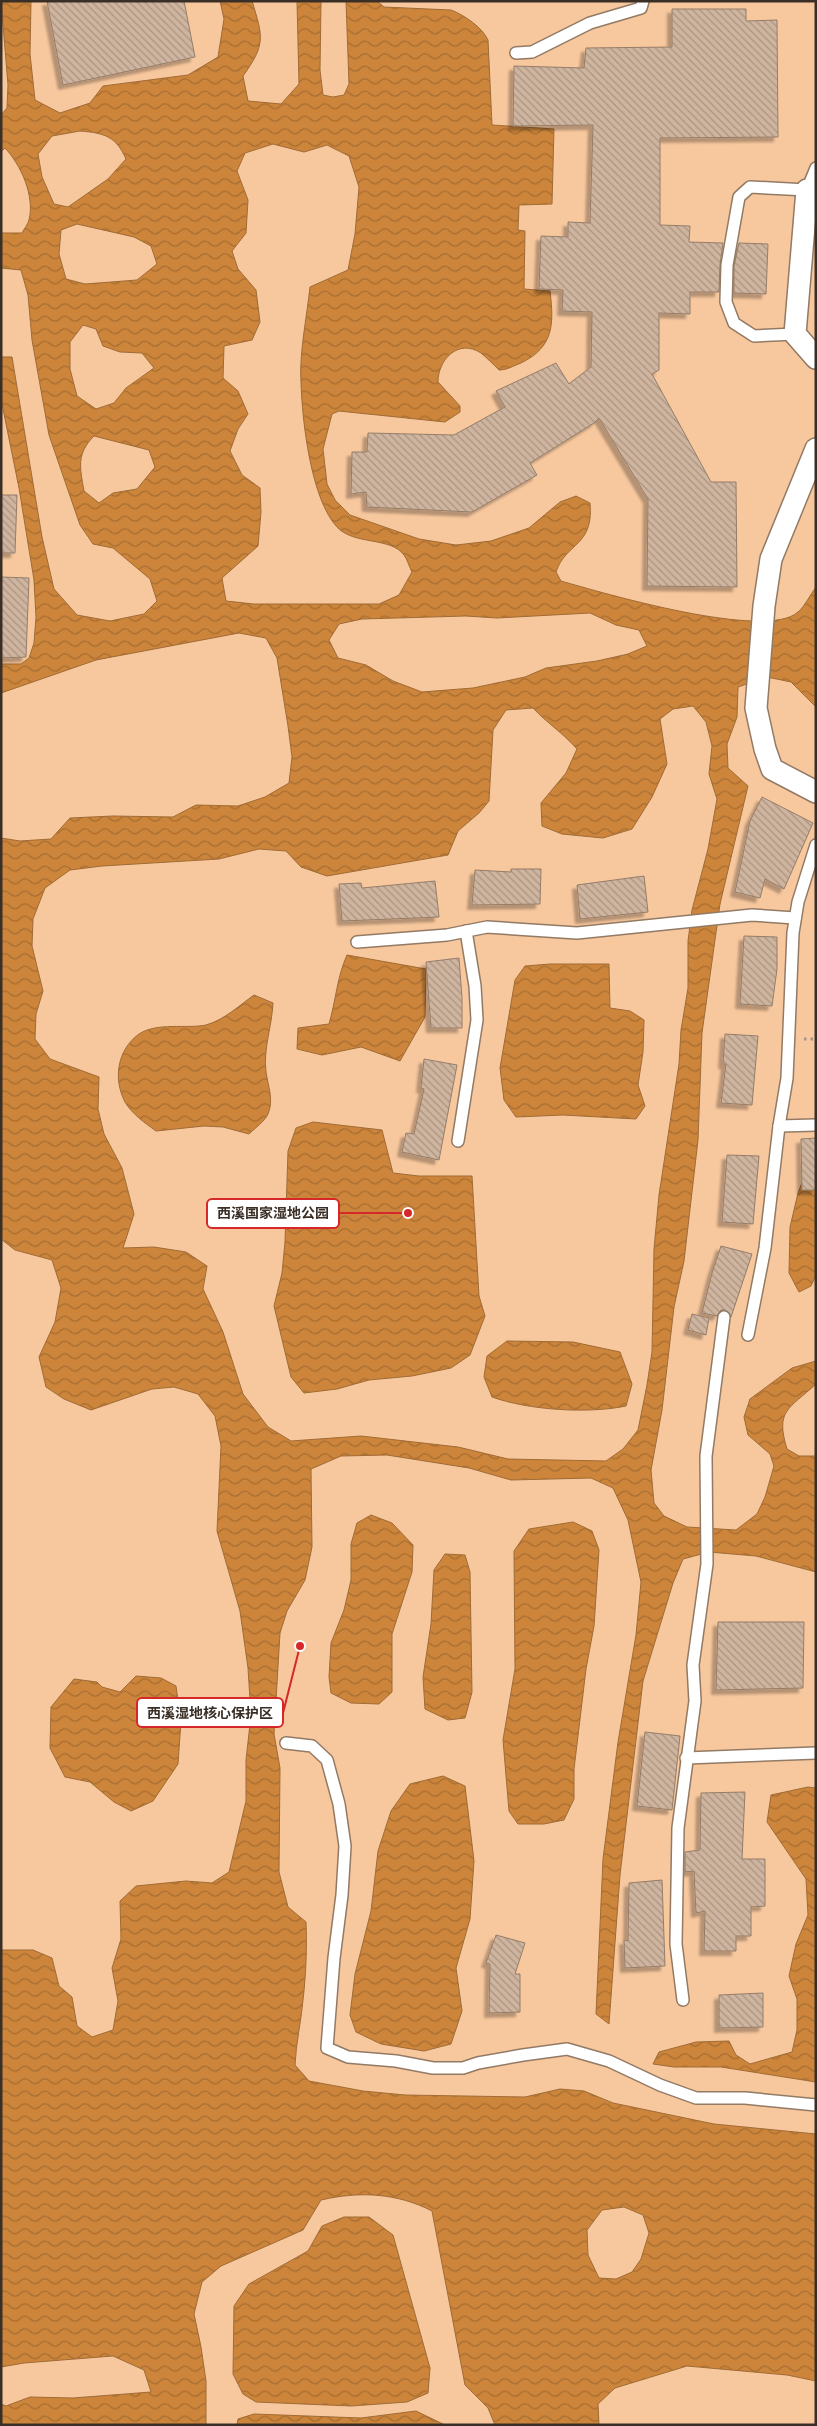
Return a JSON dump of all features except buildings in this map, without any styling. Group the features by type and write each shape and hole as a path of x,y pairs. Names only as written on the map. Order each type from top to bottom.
{"street":[{"path":"811,190 795,334 816,358"},
{"path":"816,449 771,560 764,606 756,708 765,749 772,769 816,792"}],"lane":[{"path":"516,53 532,52 590,22 641,8 643,1"},
{"path":"795,334 754,336 734,323 726,302 728,265 739,197 750,187 811,190 816,168"},
{"path":"748,1335 765,1248 779,1126 787,1078 788,1010 795,918 808,865 816,845"},
{"path":"357,942 447,936 487,927 577,933 752,915 795,918"},
{"path":"458,1142 477,1020 475,986 466,931"},
{"path":"779,1126 816,1125"},
{"path":"683,2000 676,1944 678,1828 695,1701 693,1666 707,1564 706,1456 724,1317"},
{"path":"286,1743 312,1746 328,1760 339,1804 344,1846 342,1895 327,2048 348,2058 396,2061 434,2068 463,2068 496,2060 567,2050 610,2061 660,2085 696,2098 745,2098 816,2105"},
{"path":"686,1758 816,1752"}],"shaded area":[{"path":"1,1 816,1 816,2425 1,2425"}],"water":[{"path":"1,1 31,1 30,54 35,100 60,113 90,103 103,86 188,75 218,57 224,19 220,1 252,1 260,32 260,40 256,56 243,76 248,101 281,104 299,84 297,1 321,1 320,70 323,95 333,97 344,95 349,84 346,1 377,1 384,7 451,10 467,18 482,31 488,40 492,125 554,129 552,204 519,205 518,230 525,231 524,289 550,291 552,314 549,333 546,342 532,357 505,369 499,370 481,353 473,349 465,348 451,354 441,366 438,382 460,406 460,412 445,422 339,411 332,414 323,449 327,484 335,500 350,515 419,539 456,545 491,541 529,528 560,502 576,496 590,503 590,517 584,536 560,562 556,572 561,581 683,612 753,621 780,619 798,612 816,587 816,707 791,682 767,677 738,687 737,717 727,744 728,768 748,786 720,904 702,1033 698,1140 684,1261 674,1307 662,1410 651,1470 654,1503 664,1516 687,1527 736,1530 757,1514 765,1497 774,1466 770,1454 748,1435 744,1417 750,1399 792,1368 816,1361 816,1384 787,1411 783,1426 787,1449 799,1456 816,1456 816,1572 756,1556 709,1552 683,1559 673,1583 643,1681 620,1875 609,2024 596,2014 603,1859 618,1742 636,1635 641,1582 628,1520 613,1488 591,1478 511,1480 469,1468 387,1455 341,1456 311,1469 312,1547 305,1580 287,1611 280,1633 274,1734 280,1768 279,1872 288,1907 306,1922 305,1980 295,2065 309,2081 363,2091 405,2095 525,2097 560,2089 584,2091 613,2103 714,2124 816,2134 816,2381 787,2375 687,2366 615,2388 598,2404 599,2425 495,2425 488,2408 465,2385 432,2211 392,2197 350,2195 321,2200 303,2230 221,2266 202,2282 194,2314 206,2381 206,2425 1,2425 1,2404 6,2406 30,2397 73,2398 151,2392 144,2370 113,2356 24,2363 1,2367 1,1950 33,1950 52,1958 59,1986 72,1997 77,2026 92,2037 113,2030 118,2001 112,1968 121,1939 120,1901 136,1886 186,1881 212,1883 229,1872 246,1801 246,1760 251,1715 248,1668 240,1611 217,1531 221,1446 215,1416 198,1394 174,1387 152,1389 91,1410 64,1399 46,1387 39,1357 55,1322 61,1288 52,1260 15,1250 1,1239 1,838 20,841 51,839 70,818 113,816 173,817 196,805 238,806 265,797 289,783 292,757 277,658 266,638 239,633 96,660 1,693 1,664 21,664 29,658 34,643 36,617 34,580 19,488 1,399 1,357 12,357 42,537 54,589 77,615 110,621 144,614 157,601 150,579 113,548 93,544 80,525 49,435 32,340 28,295 21,270 1,268 1,233 22,233 28,222 30,211 28,191 21,172 5,148 1,152 1,115 7,108 8,85","holes":["80,131 108,137 118,145 126,159 108,179 68,207 54,204 42,177 38,154 52,136","273,144 304,152 327,145 349,156 359,187 355,234 348,270 310,287 301,359 303,417 315,480 329,516 338,528 345,533 398,549 405,557 412,572 399,595 379,604 254,604 226,601 222,578 258,546 261,512 260,488 242,475 230,451 238,429 248,414 238,391 223,378 224,346 252,340 260,322 256,290 238,269 232,251 246,233 248,200 237,171 245,153","77,224 134,237 151,246 157,264 137,280 85,284 66,279 59,254 61,230","83,325 96,329 103,346 120,352 142,353 154,368 126,388 114,403 96,409 77,396 70,369 70,342","94,436 149,450 155,467 137,489 113,493 99,503 84,491 81,468 84,449","590,613 616,625 639,630 647,646 628,654 597,661 546,668 525,677 473,688 422,692 393,681 366,665 338,658 329,640 339,624 362,619 466,616 497,618","693,706 706,722 712,746 709,774 717,799 708,849 692,910 688,941 688,988 681,1030 679,1064 659,1195 654,1249 652,1352 638,1430 623,1449 606,1461 508,1459 458,1447 361,1436 291,1441 268,1427 243,1394 223,1332 203,1289 207,1266 186,1252 154,1247 123,1248 134,1214 122,1168 104,1134 98,1109 99,1077 50,1059 35,1039 36,1014 43,991 32,946 33,919 45,888 70,870 102,866 219,859 259,849 286,851 301,867 327,876 448,855 458,831 479,813 489,801 493,730 506,710 533,708 577,749 566,773 541,803 542,826 562,834 603,838 632,829 652,797 667,764 660,719 673,709","624,2207 643,2215 649,2233 641,2259 632,2272 616,2279 599,2278 588,2255 587,2230 602,2210"]},
{"path":"347,955 426,969 425,1017 400,1061 361,1047 322,1055 297,1049 298,1028 329,1024 341,972"},
{"path":"609,964 610,1008 630,1011 644,1020 643,1052 638,1085 645,1106 636,1119 563,1115 516,1117 504,1100 500,1068 515,980 525,966"},
{"path":"254,995 273,1003 265,1063 270,1093 270,1109 267,1117 262,1122 249,1134 223,1127 204,1126 156,1131 135,1114 125,1102 121,1093 118,1075 119,1065 126,1048 139,1034 154,1028 198,1026 213,1023 232,1012"},
{"path":"313,1122 382,1130 393,1173 419,1176 472,1176 479,1296 485,1316 470,1355 451,1368 412,1376 369,1380 337,1389 304,1393 291,1377 274,1306 282,1273 285,1242 288,1151 296,1128"},
{"path":"805,1175 816,1175 816,1275 811,1286 799,1292 789,1273 790,1227 798,1193"},
{"path":"507,1341 573,1342 620,1352 632,1384 626,1406 594,1410 540,1408 492,1397 484,1377 487,1356"},
{"path":"371,1515 392,1523 413,1545 412,1572 392,1634 392,1692 379,1704 351,1703 331,1693 329,1677 331,1643 344,1610 351,1580 351,1544 357,1523"},
{"path":"573,1522 592,1531 599,1550 594,1626 586,1669 574,1769 574,1799 564,1820 544,1824 518,1824 509,1811 503,1740 515,1669 514,1551 529,1529"},
{"path":"445,1554 465,1555 470,1572 472,1692 465,1718 448,1720 425,1709 423,1677 431,1624 434,1570"},
{"path":"136,1676 161,1678 176,1686 181,1721 178,1764 153,1801 131,1811 114,1802 90,1782 65,1777 50,1748 51,1707 74,1679 97,1682 102,1687 120,1692"},
{"path":"443,1776 465,1786 474,1861 470,1919 456,1968 462,2011 451,2044 424,2051 381,2044 356,2032 350,2015 355,1974 371,1911 378,1851 391,1811 410,1784"},
{"path":"808,1787 816,1788 816,2082 721,2067 674,2067 653,2064 659,2052 696,2042 729,2041 736,2055 750,2064 792,2052 797,2030 797,1999 789,1976 796,1944 808,1915 806,1879 767,1822 771,1795"},
{"path":"344,2217 369,2217 393,2235 430,2368 428,2393 407,2402 351,2406 256,2402 243,2394 233,2374 234,2306 249,2284 308,2251 322,2226"},
{"path":"416,2411 445,2425 237,2425 238,2419 254,2414 361,2418"}],"place":[{"name":"西溪国家湿地公园","path":"408,1213"},
{"name":"西溪湿地核心保护区","path":"300,1646"}]}
